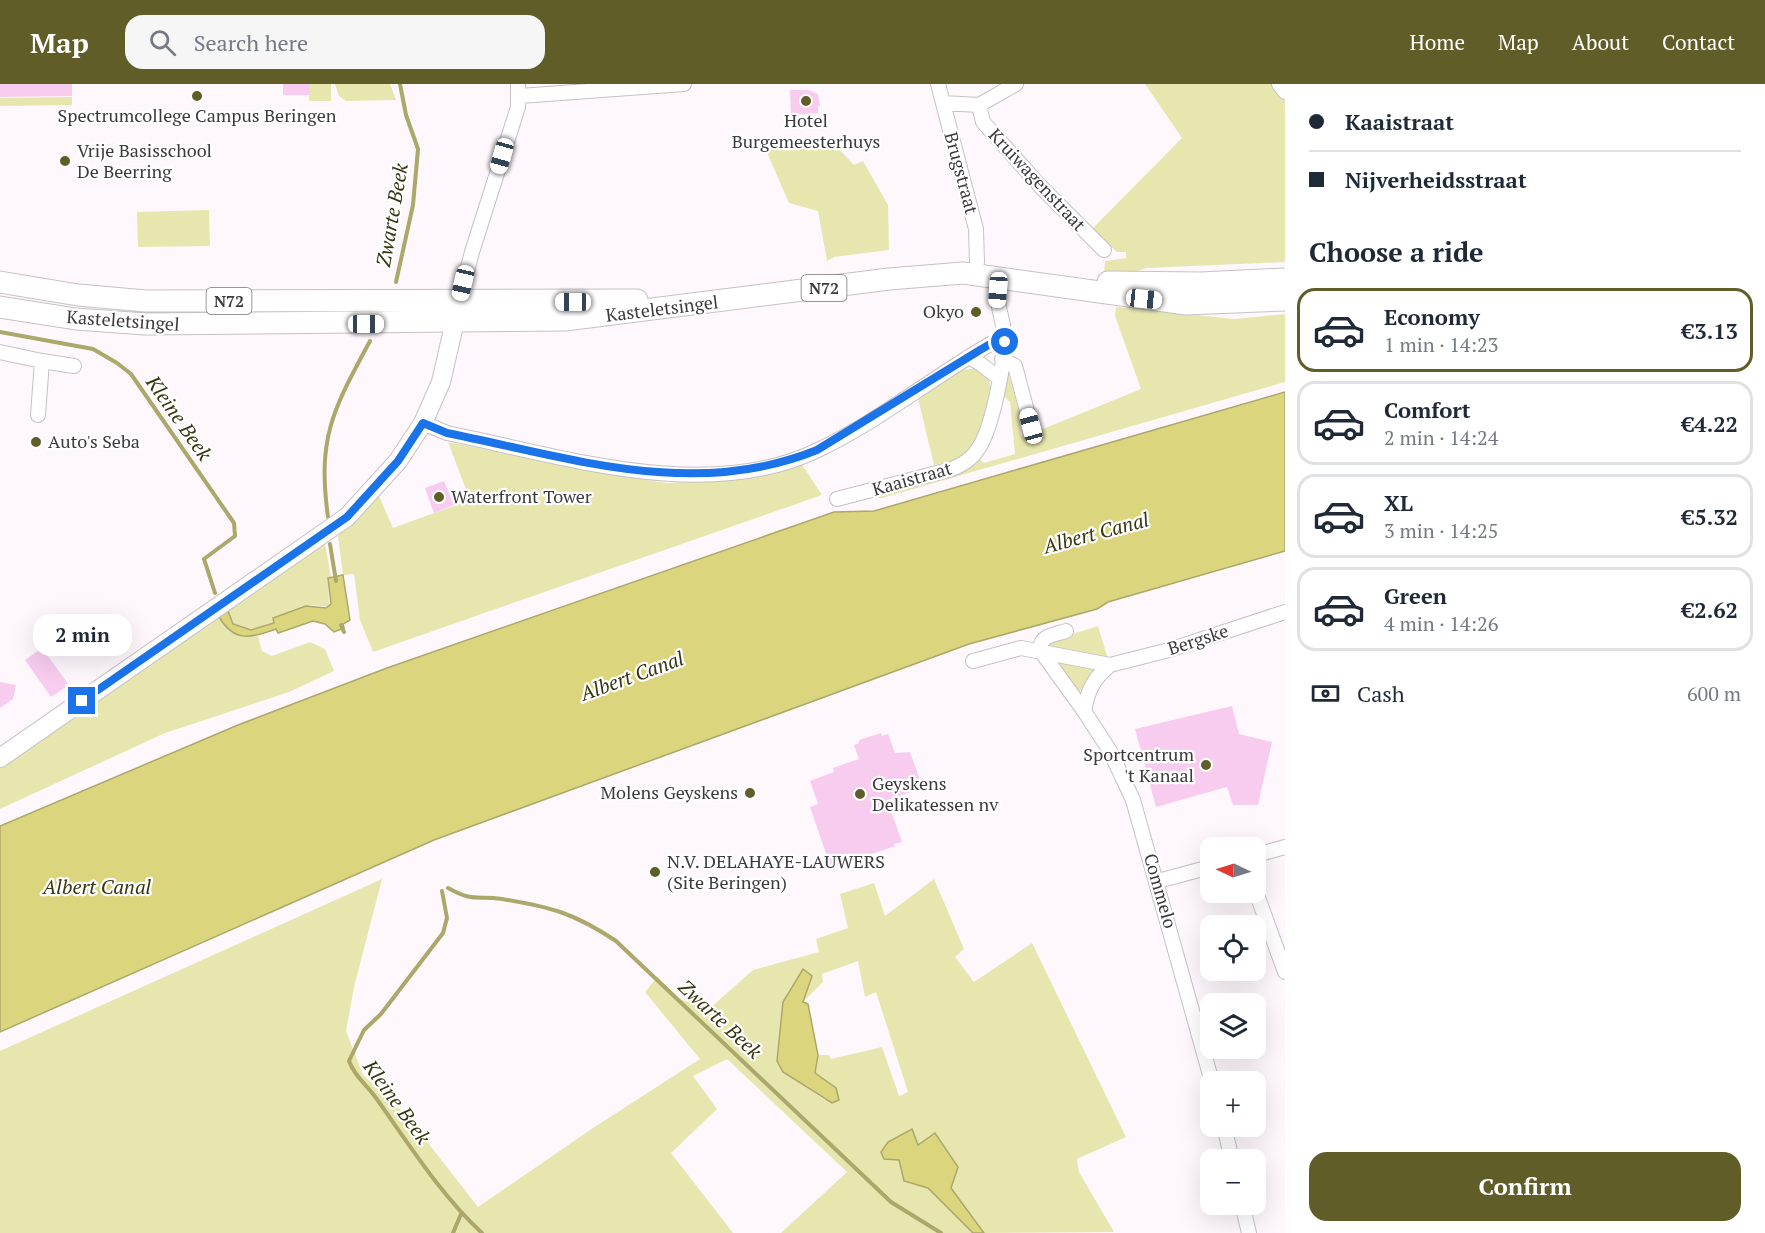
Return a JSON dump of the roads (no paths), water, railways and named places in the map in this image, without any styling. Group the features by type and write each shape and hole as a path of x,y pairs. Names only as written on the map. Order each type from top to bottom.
{"main road":[{"name":"Kasteletsingel","path":"0,307 76,319 146,324 457,312 628,301 930,260 977,262 1084,280 1124,283 1285,279"},
{"name":"Kasteletsingel","path":"0,282 78,295 146,301 586,318 936,274 963,273 1186,304 1285,300"}],"street":[{"path":"0,758 347,517 398,461 423,423 441,382 457,312 519,90 684,84"},
{"name":"Brugstraat","path":"938,84 976,229 977,262"},
{"path":"943,104 980,105 1016,84"},
{"path":"1279,84 1285,92"},
{"name":"Kruiwagenstraat","path":"980,105 983,122 1041,187 1104,250"},
{"name":"Kaaistraat","path":"837,500 952,469 965,463 979,449 987,436 1005,342 997,303 998,290"},
{"path":"423,423 447,433 620,468 667,475 701,475 757,468 796,459 817,450 992,343 1005,342"},
{"path":"0,352 74,366"},
{"path":"968,357 999,378"},
{"path":"1002,359 1015,366 1031,426"},
{"path":"38,415 42,361"},
{"name":"Bergske","path":"1110,665 1169,650 1285,612"},
{"path":"1040,650 1040,644 1044,638 1066,631"},
{"path":"973,661 1021,648 1110,665"},
{"name":"Commelo","path":"1040,650 1084,711 1126,779 1158,881 1209,1071"},
{"path":"1084,711 1088,691 1094,679 1110,665"},
{"path":"1266,852 1285,847"},
{"path":"1158,881 1200,870"},
{"path":"1260,903 1285,972"},
{"path":"1245,1215 1249,1233"}],"water":[{"name":"Albert Canal","path":"1285,392 1285,551 1108,602 1097,609 969,644 434,840 0,1032 0,826 238,725 387,668 834,512 874,511"},
{"path":"343,575 350,620 343,624 344,628 334,632 325,624 313,621 278,633 276,629 258,635 244,636 231,631 219,617 228,611 233,624 251,630 274,623 273,618 306,606 326,608 331,604 328,578"},
{"path":"803,969 812,976 803,1002 808,1004 818,1055 815,1073 836,1088 839,1100 832,1103 783,1072 777,1061 783,1002"},
{"path":"912,1129 918,1145 935,1133 958,1167 951,1188 984,1233 973,1233 928,1188 904,1181 899,1160 884,1159 881,1152 888,1142"}],"waterway":[{"name":"Zwarte Beek","path":"396,282 413,205 418,149 406,115 400,84"},
{"name":"Kleine Beek","path":"0,332 93,349 131,374 234,523 235,536 204,559 215,593"},
{"name":"Zwarte Beek","path":"328,517 325,465 331,425 346,386 370,341"},
{"name":"Zwarte Beek","path":"330,544 336,581"},
{"name":"Zwarte Beek","path":"341,625 344,632"},
{"name":"Zwarte Beek","path":"448,888 470,897 502,899 562,912 616,941 891,1202 941,1233"},
{"name":"Kleine Beek","path":"442,891 447,918 443,933 381,1014 364,1030 349,1061 351,1067 452,1202 482,1233"},
{"path":"453,1233 461,1214"}],"place":[{"name":"Spectrumcollege Campus Beringen","path":"197,96"},
{"name":"Hotel Burgemeesterhuys","path":"806,101"},
{"name":"Vrije Basisschool De Beerring","path":"65,161"},
{"name":"Okyo","path":"976,312"},
{"name":"Auto's Seba","path":"36,442"},
{"name":"Waterfront Tower","path":"439,497"},
{"name":"Sportcentrum 't Kanaal","path":"1206,765"},
{"name":"Molens Geyskens","path":"750,793"},
{"name":"Geyskens Delikatessen nv","path":"860,794"},
{"name":"N.V. DELAHAYE-LAUWERS (Site Beringen)","path":"655,872"}]}
